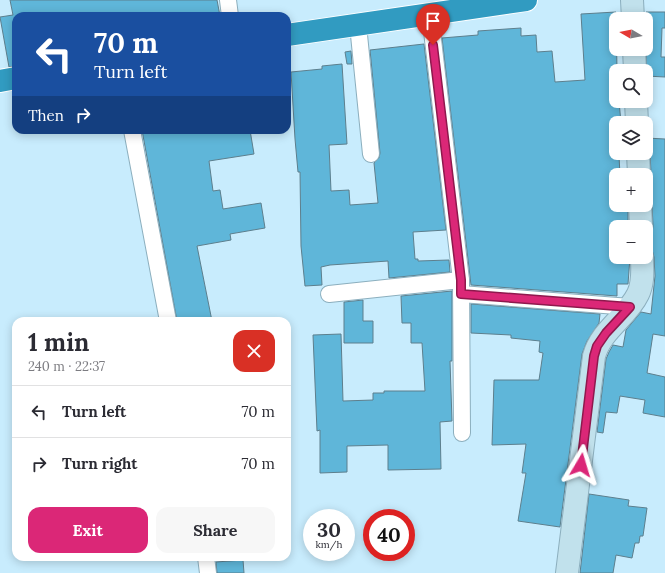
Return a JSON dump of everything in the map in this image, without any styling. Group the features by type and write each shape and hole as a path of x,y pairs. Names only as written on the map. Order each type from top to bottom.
{"highway":[{"path":"291,34 526,0"},
{"path":"0,81 12,79"}],"street":[{"path":"228,0 230,12"},
{"path":"632,0 633,12"},
{"path":"430,14 461,287 462,433"},
{"path":"358,25 371,154"},
{"path":"133,134 167,317"},
{"path":"567,573 594,356 597,346 630,307 638,294 641,284 642,264"},
{"path":"329,294 461,287 630,307"},
{"path":"206,561 208,573"}],"building":[{"path":"10,0 217,0 219,12 12,12"},
{"path":"609,12 609,56 617,56 617,64 609,64 609,108 620,108 620,116 609,116 609,160 619,160 620,168 609,168 609,212 628,212 628,220 609,220 609,264 629,264 628,284 617,284 617,296 471,285 442,38 478,35 478,31 521,28 521,36 536,35 537,52 552,51 555,82 585,80 581,14"},
{"path":"653,12 665,12 665,28 662,28 661,57 665,57 665,77 653,76 653,64 646,64 646,56 653,56"},
{"path":"12,15 12,67 9,67 0,17"},
{"path":"424,44 446,230 413,232 415,259 418,259 418,261 449,260 450,272 389,278 388,261 330,265 321,267 322,285 305,286 301,246 300,172 298,172 295,139 291,72 322,69 322,66 342,64 347,144 329,145 331,191 349,190 350,205 378,203 374,163 379,158 380,153 370,50"},
{"path":"351,51 352,64 347,64 345,52"},
{"path":"143,134 251,134 254,154 209,161 213,191 220,190 223,209 261,203 265,228 230,234 231,240 197,246 211,317 176,317"},
{"path":"653,138 665,139 665,336 653,334 647,373 665,377 665,417 643,413 645,400 620,396 617,413 606,412 603,433 597,432 606,359 609,352 613,345 623,347 626,330 641,312 651,314 655,276 653,254 653,168 651,168 650,160 653,160"},
{"path":"452,291 452,361 450,361 452,421 440,422 441,469 388,470 388,445 347,446 347,472 320,473 320,430 317,431 313,335 341,334 343,401 373,400 373,393 384,393 384,391 425,391 422,343 411,343 411,323 402,323 401,296"},
{"path":"363,300 363,321 373,321 373,343 344,343 344,302"},
{"path":"471,304 600,314 599,323 587,341 582,354 560,527 518,521 526,473 522,473 526,444 492,445 494,380 539,380 543,353 539,352 540,341 511,338 511,335 471,333"},
{"path":"589,494 629,500 628,506 647,508 643,536 640,536 639,543 635,543 632,558 616,555 613,573 580,573"},
{"path":"243,561 244,573 217,573 216,562"}],"route":[{"path":"433,45 461,280 461,294 630,307 606,333 597,346 594,356 581,465"}]}
